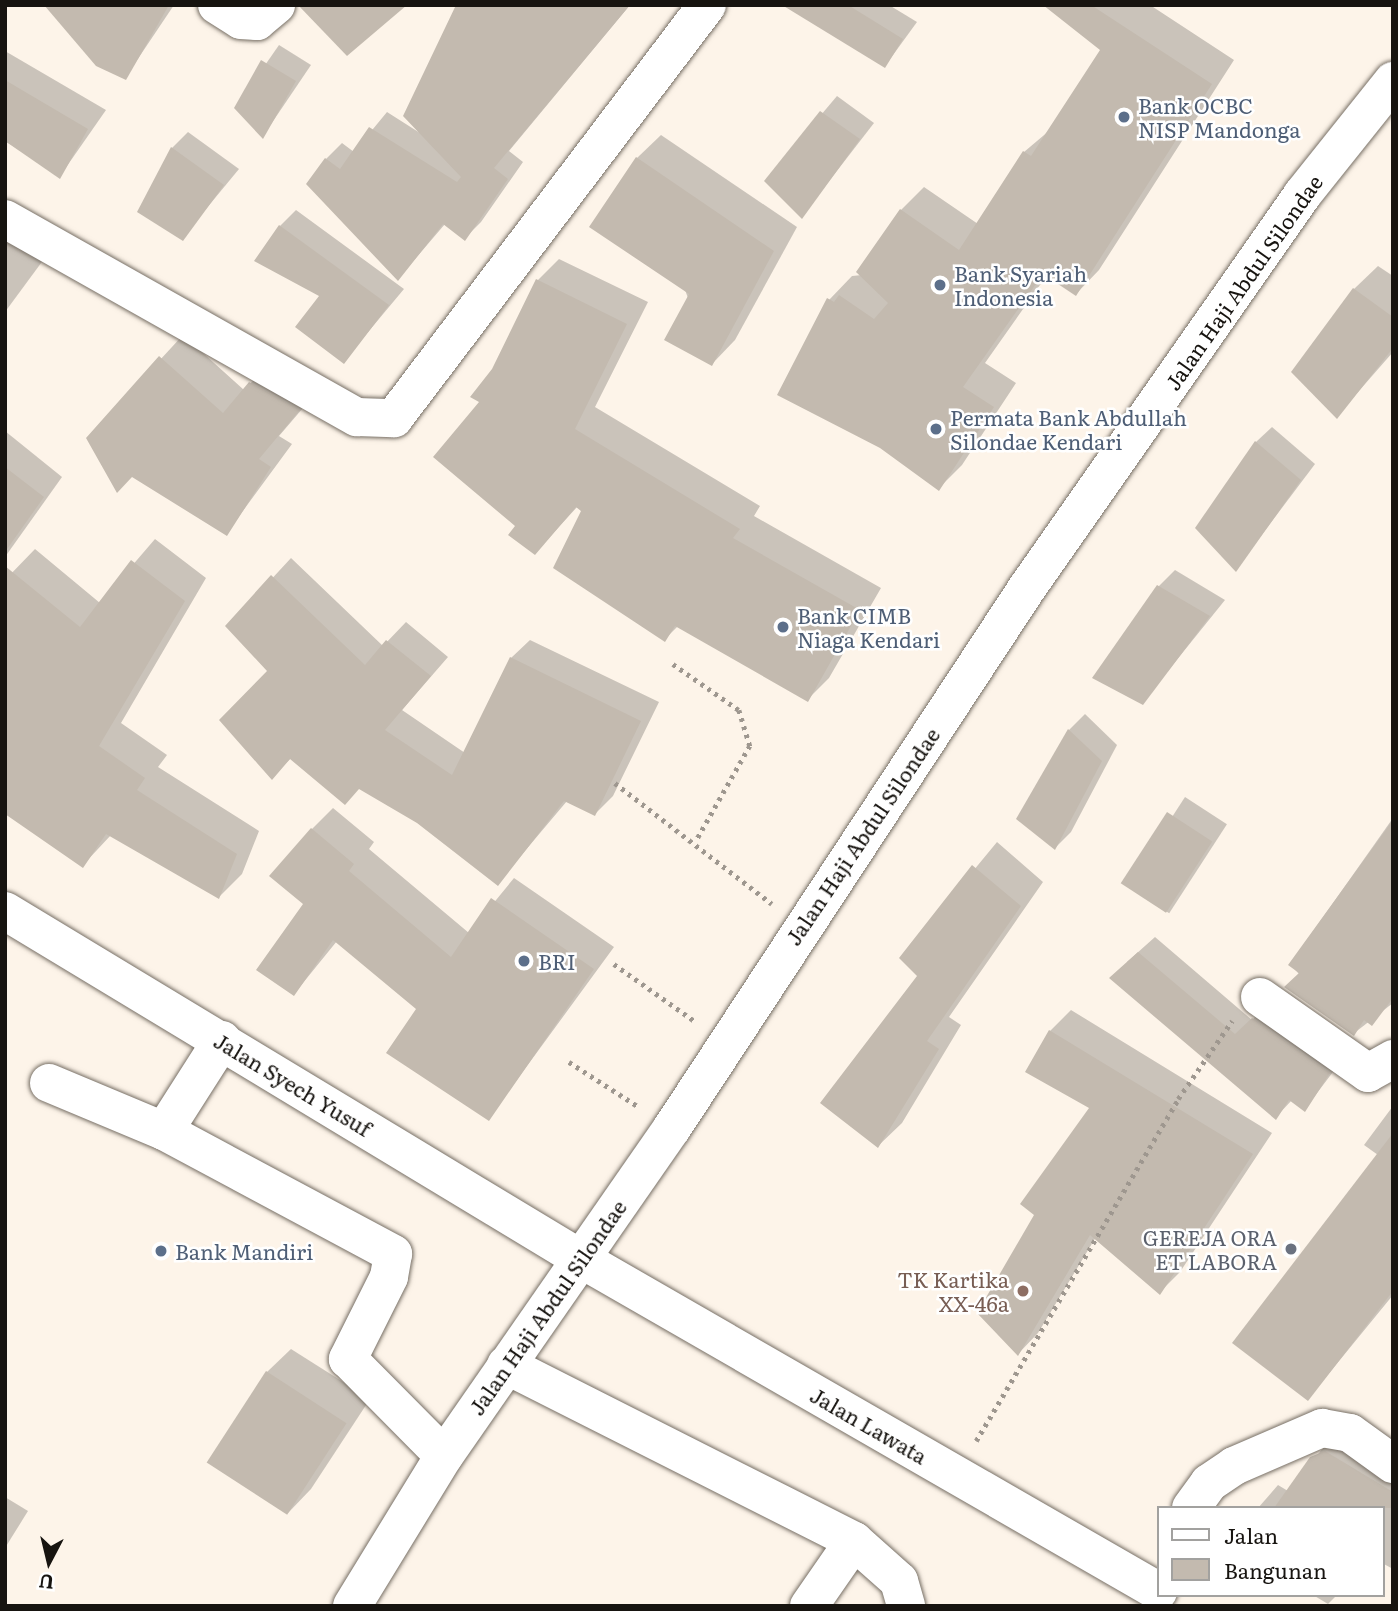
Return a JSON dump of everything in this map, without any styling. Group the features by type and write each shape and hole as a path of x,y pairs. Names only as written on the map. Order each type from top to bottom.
{"main road":[{"path":"217,5 241,20 257,21 276,5"},
{"path":"5,219 357,417 394,418 708,5"},
{"name":"Jalan Haji Abdul Silondae","path":"352,1606 444,1457 673,1128 725,1042 800,928 1043,566 1302,195 1393,81"},
{"name":"Jalan Syech Yusuf","path":"5,911 580,1259"},
{"path":"1250,1003 1368,1073 1393,1059"},
{"path":"164,1130 222,1040"},
{"path":"50,1083 164,1130 393,1254 389,1277 348,1359 444,1457"},
{"name":"Jalan Lawata","path":"580,1259 956,1474 1156,1582"},
{"path":"506,1365 854,1541 899,1581 906,1606"},
{"path":"1192,1506 1209,1483 1234,1466 1322,1428 1350,1433 1393,1464"},
{"path":"808,1606 854,1541"}],"path":[{"path":"673,664 739,710 750,746 696,841"},
{"path":"615,783 696,841 800,928"},
{"path":"614,964 725,1042"},
{"path":"956,1474 1178,1099 1250,1003"},
{"path":"569,1062 673,1128"}],"building":[{"path":"44,5 169,5 126,80 96,66"},
{"path":"298,5 407,5 347,56"},
{"path":"456,5 630,5 494,168 508,179 465,241 443,224 398,281 306,184 325,158 340,169 369,127 457,182 461,177 403,116"},
{"path":"782,5 848,5 903,39 885,68"},
{"path":"1043,5 1091,5 1212,84 1076,296 1043,274 963,387 994,407 939,491 880,448 777,395 827,298 834,302 839,295 874,319 888,303 856,272 900,209 959,250 1023,151 1031,156 1100,50"},
{"path":"261,60 296,81 263,139 234,108"},
{"path":"5,80 88,129 60,179 5,141"},
{"path":"820,111 860,139 802,219 764,181"},
{"path":"171,147 224,185 183,241 137,212"},
{"path":"636,157 774,251 712,366 664,340 689,294 589,227"},
{"path":"279,225 389,305 344,364 295,327 319,296 254,261"},
{"path":"536,279 627,324 575,429 740,529 733,538 860,610 808,702 675,626 665,642 553,568 581,511 576,507 535,555 508,535 515,526 433,457 479,402 470,397 492,369"},
{"path":"1353,288 1393,317 1393,348 1337,419 1291,372"},
{"path":"159,356 223,413 249,382 300,410 259,459 271,467 227,536 132,477 117,493 86,438"},
{"path":"1255,441 1301,480 1236,572 1195,528"},
{"path":"5,467 44,497 5,552"},
{"path":"131,560 185,601 99,746 145,778 137,790 237,854 219,899 106,834 83,868 5,814 5,566 80,627"},
{"path":"271,575 365,665 386,640 431,676 385,730 452,775 510,657 641,721 595,816 564,801 498,886 417,823 359,789 345,805 290,759 272,780 219,720 267,671 225,626"},
{"path":"1157,585 1210,616 1143,705 1092,678"},
{"path":"1068,729 1102,761 1055,850 1016,819"},
{"path":"1167,812 1212,841 1166,913 1121,883"},
{"path":"1393,820 1393,998 1372,1026 1364,1020 1354,1036 1284,987 1299,973 1288,965"},
{"path":"311,828 354,864 349,871 451,957 491,898 594,969 489,1121 386,1053 416,1009 333,940 294,996 256,970 303,904 269,876"},
{"path":"972,865 1021,906 927,1041 939,1049 878,1148 820,1103 917,976 899,958"},
{"path":"1138,952 1235,1034 1252,1018 1330,1073 1305,1112 1289,1100 1276,1120 1109,978"},
{"path":"1049,1030 1253,1154 1160,1295 1090,1235 1018,1356 977,1313 1034,1215 1020,1204 1089,1108 1025,1072"},
{"path":"1393,1133 1393,1291 1308,1401 1232,1343"},
{"path":"266,1371 347,1423 287,1515 207,1462"},
{"path":"1325,1451 1393,1492 1393,1508 1275,1506 1310,1457"}],"place":[{"name":"Bank OCBC NISP Mandonga","path":"1124,117"},
{"name":"Bank Syariah Indonesia","path":"940,285"},
{"name":"Permata Bank Abdullah Silondae Kendari","path":"936,429"},
{"name":"Bank CIMB Niaga Kendari","path":"783,627"},
{"name":"BRI","path":"524,961"},
{"name":"GEREJA ORA ET LABORA","path":"1291,1249"},
{"name":"Bank Mandiri","path":"161,1251"},
{"name":"TK Kartika XX-46a","path":"1023,1291"}]}
